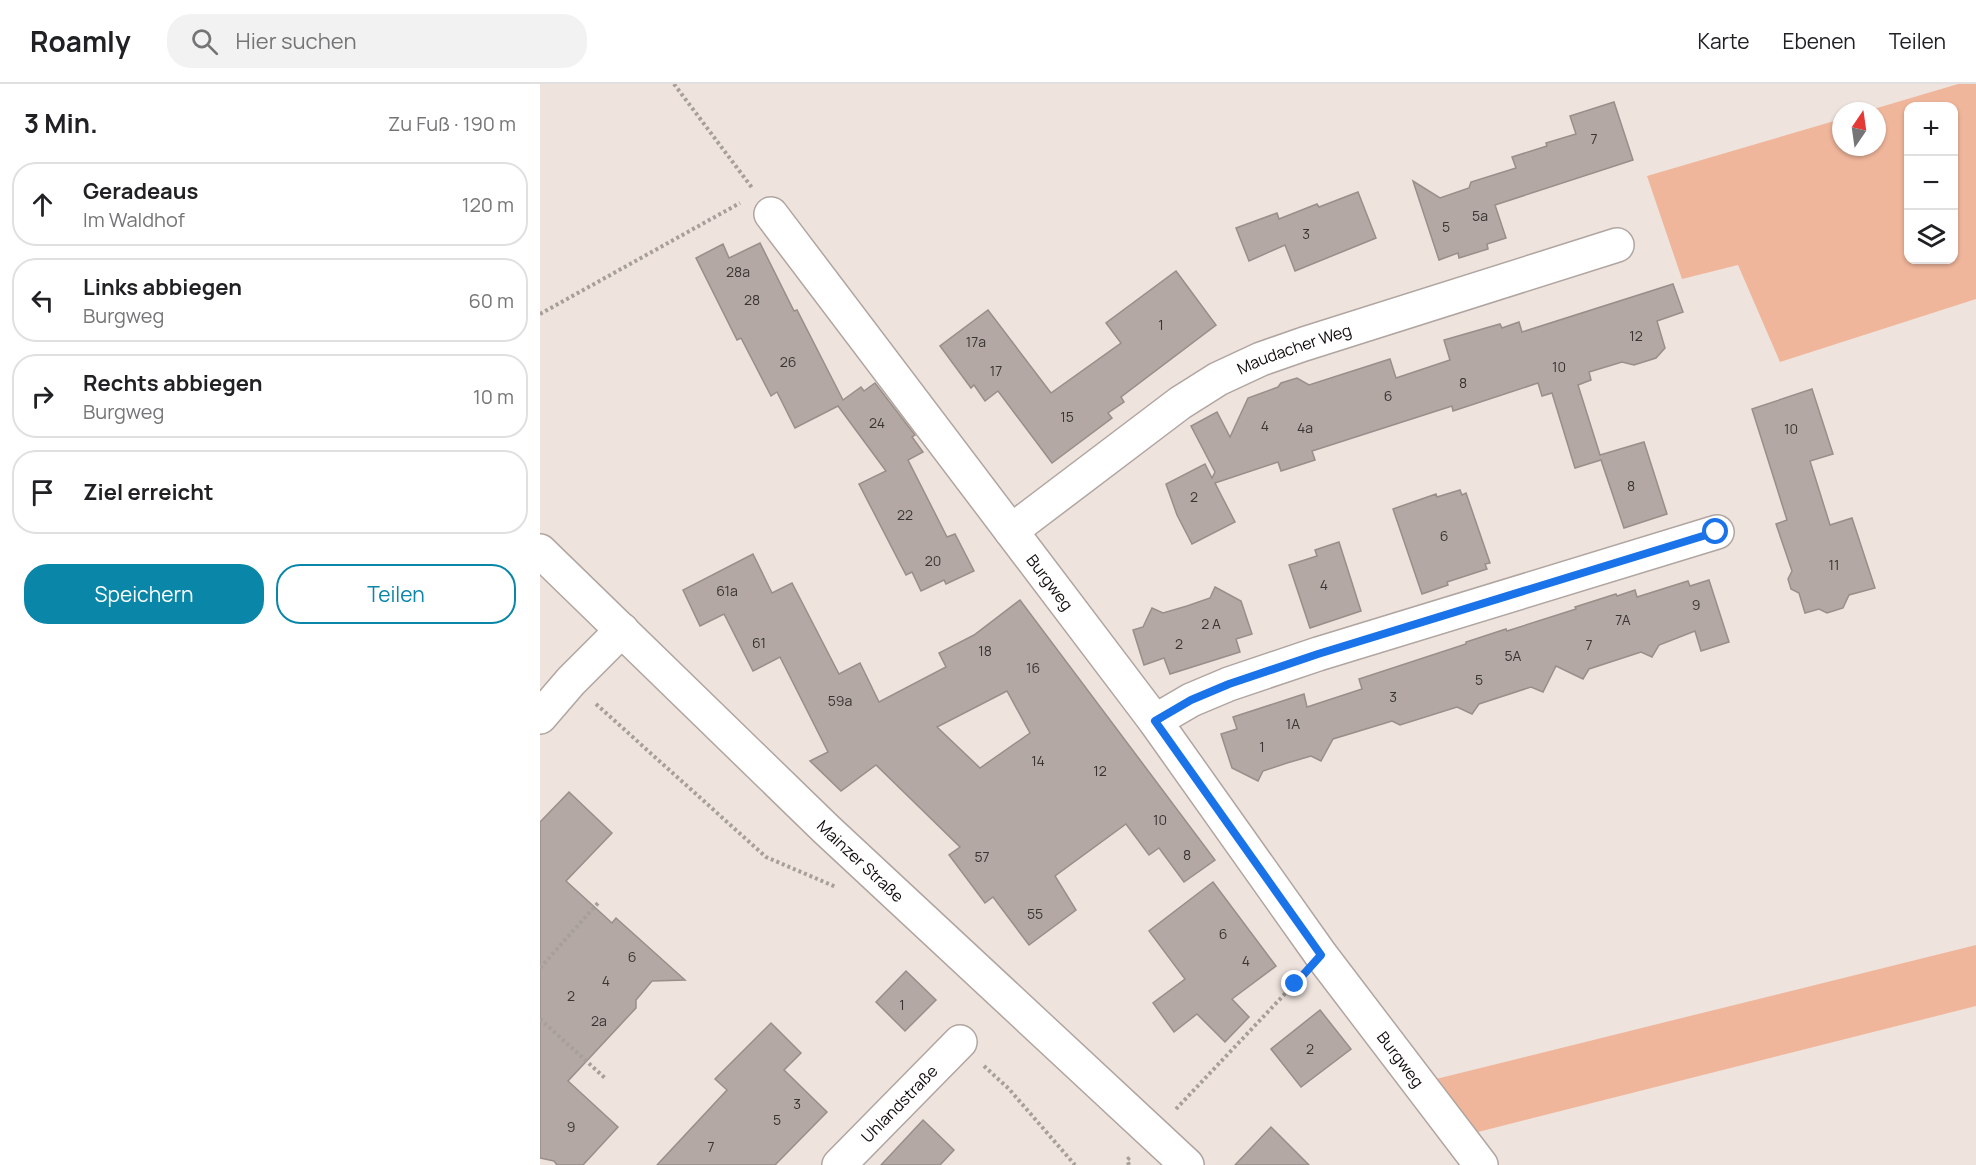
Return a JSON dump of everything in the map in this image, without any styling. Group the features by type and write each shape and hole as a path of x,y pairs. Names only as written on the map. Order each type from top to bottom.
{"street":[{"name":"Burgweg","path":"763,204 1155,721 1321,955 1481,1165"},
{"name":"Maudacher Weg","path":"1011,531 1180,403 1218,379 1261,359 1304,344 1617,245"},
{"path":"1155,721 1191,700 1229,684 1318,654 1716,532"},
{"name":"Mainzer Straße","path":"540,552 826,829 1187,1165"},
{"path":"540,717 571,681 622,630"},
{"name":"Uhlandstraße","path":"839,1165 960,1042"}],"path":[{"path":"540,314 763,204 674,84"},
{"path":"571,681 766,857 839,888"},
{"path":"540,968 598,903"},
{"path":"1182,1103 1321,955"},
{"path":"540,1019 605,1078"},
{"path":"960,1042 1009,1089 1075,1165"}],"shaded area":[{"path":"1958,84 1976,84 1976,299 1780,362 1738,265 1682,279 1647,176 1832,122 1832,156 1886,156 1886,105"},
{"path":"1976,945 1976,1006 1478,1132 1436,1079"}],"building":[{"path":"1614,102 1633,160 1495,205 1506,238 1487,244 1488,249 1459,258 1458,253 1439,260 1413,181 1440,198 1469,188 1471,182 1516,168 1512,157 1576,134 1570,116"},
{"path":"1358,192 1376,238 1295,271 1285,245 1249,261 1236,228 1277,213 1279,219 1317,204 1319,207"},
{"path":"760,243 843,400 861,387 864,391 875,383 915,435 912,437 923,452 908,460 947,537 955,534 974,571 946,584 944,580 921,591 912,572 906,575 859,484 886,471 838,406 795,428 777,392 771,396 741,338 737,340 696,258 723,244 729,258"},
{"path":"1176,271 1216,325 1121,397 1124,402 1108,413 1112,418 1052,463 998,391 985,401 974,385 971,388 940,346 988,310 1051,393 1121,343 1106,323"},
{"path":"1673,284 1683,312 1657,321 1665,348 1656,358 1634,365 1622,362 1589,372 1591,380 1578,385 1600,455 1644,442 1667,514 1624,528 1601,460 1575,468 1552,393 1542,396 1538,383 1453,411 1452,406 1312,451 1315,460 1281,471 1278,462 1215,483 1235,522 1192,544 1177,515 1166,484 1205,464 1212,478 1215,472 1191,426 1217,412 1230,437 1248,398 1278,387 1281,383 1297,378 1309,385 1390,359 1396,378 1450,360 1444,340 1500,324 1502,328 1519,322 1522,332"},
{"path":"1812,389 1833,454 1810,461 1830,525 1852,518 1875,588 1849,595 1843,608 1827,613 1819,609 1805,613 1799,593 1791,589 1788,579 1792,571 1776,524 1787,520 1752,409"},
{"path":"1460,490 1462,495 1466,493 1490,563 1485,564 1487,569 1447,582 1448,585 1422,594 1393,509 1436,494 1437,497"},
{"path":"1339,542 1361,611 1310,628 1289,565 1317,556 1315,550"},
{"path":"753,554 772,593 792,583 839,674 860,663 879,702 946,667 939,653 974,635 1020,600 1215,860 1184,882 1159,848 1149,855 1126,824 1055,876 1076,910 1029,945 993,897 985,903 949,855 960,847 876,765 841,791 810,761 828,752 780,657 753,671 724,614 700,626 683,590","holes":["1007,691 1030,733 980,768 937,727"]},
{"path":"1709,580 1729,642 1701,651 1695,631 1659,645 1652,657 1641,652 1589,669 1583,679 1556,666 1543,692 1531,687 1479,704 1472,714 1457,707 1400,725 1392,721 1333,739 1321,761 1311,756 1287,763 1263,771 1258,781 1232,768 1221,734 1237,729 1233,717 1304,694 1307,707 1362,689 1359,679 1616,594 1617,596 1635,590 1637,597 1688,581 1690,586"},
{"path":"1215,587 1241,601 1252,634 1236,639 1240,652 1170,674 1164,658 1144,665 1133,630 1143,627 1152,608 1163,613 1187,606 1210,598"},
{"path":"569,792 612,833 566,881 612,923 616,918 685,980 652,981 636,1000 636,1008 568,1081 618,1127 583,1165 557,1165 554,1161 540,1158 540,822"},
{"path":"1213,882 1276,966 1232,999 1249,1017 1225,1042 1197,1014 1174,1032 1153,1003 1185,979 1149,931"},
{"path":"906,971 936,1000 905,1031 876,1002"},
{"path":"1320,1010 1351,1049 1301,1087 1271,1049"},
{"path":"771,1023 801,1053 784,1070 827,1112 775,1165 657,1165 727,1090 715,1079"},
{"path":"923,1120 954,1150 940,1165 881,1165"},
{"path":"1271,1127 1309,1165 1235,1165"}],"route":[{"path":"1295,984 1321,955 1155,721 1191,700 1229,684 1318,654 1716,532"}]}
